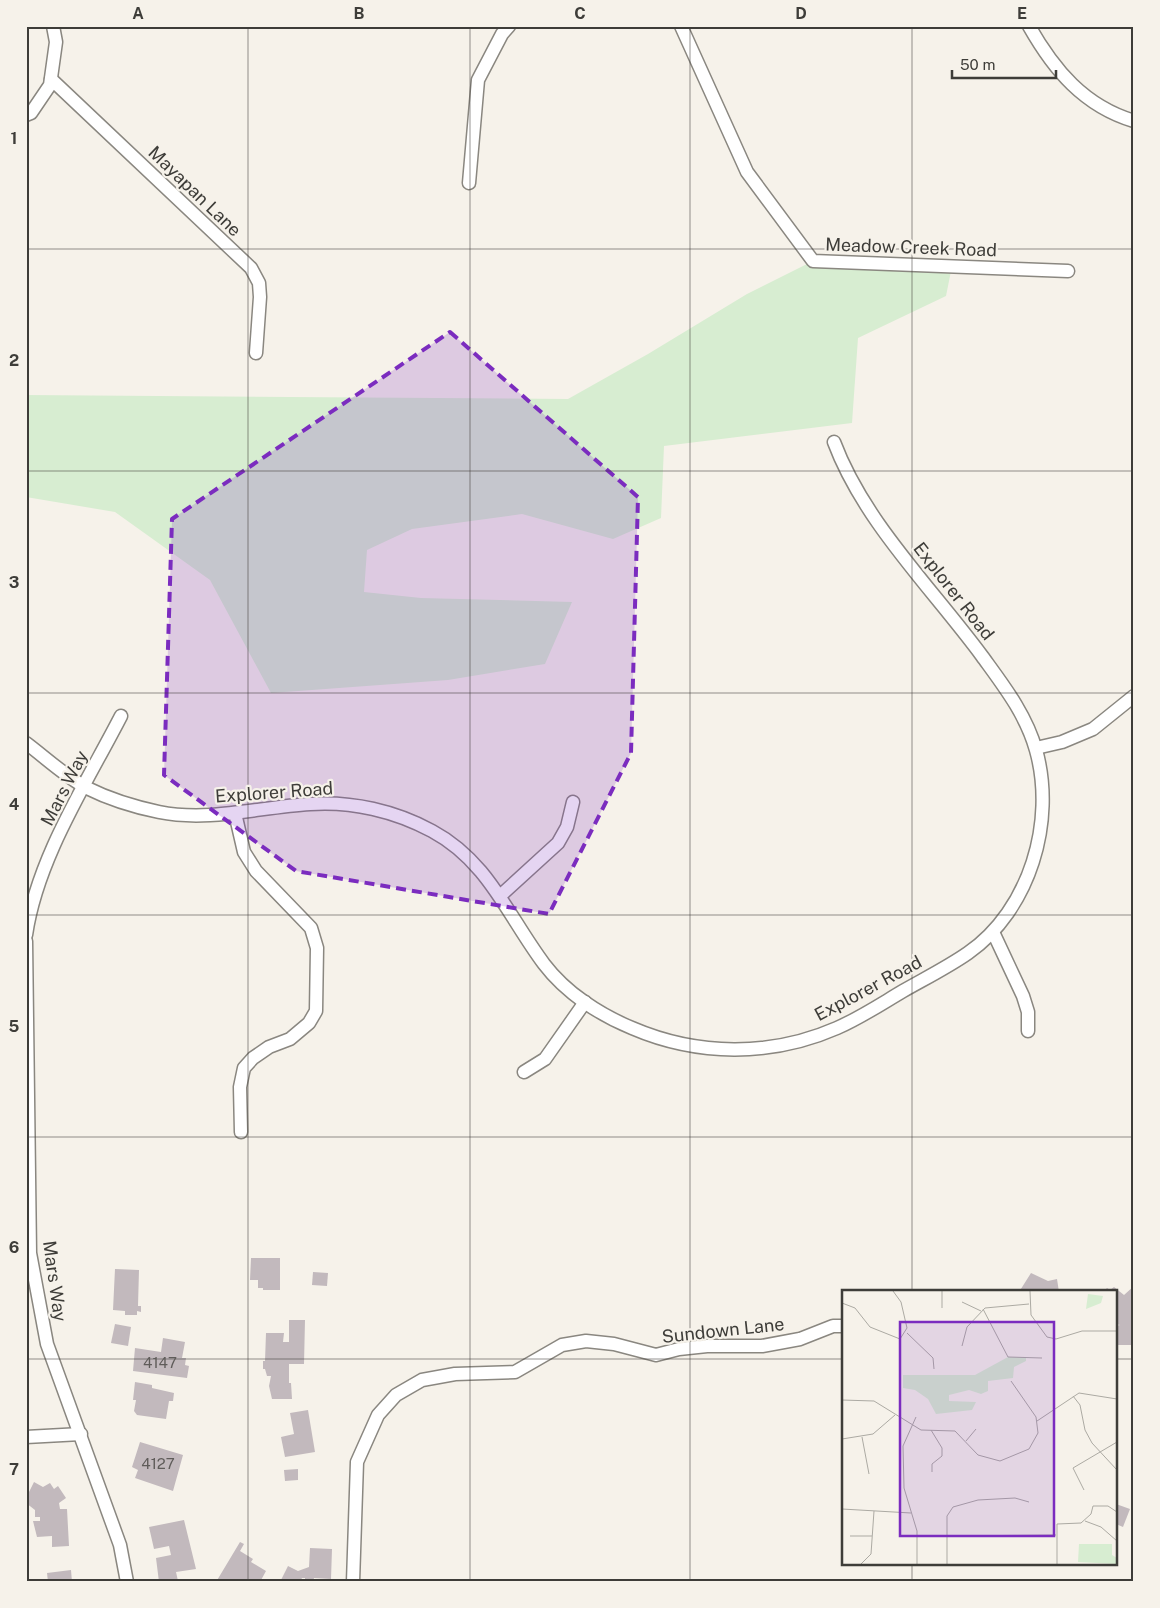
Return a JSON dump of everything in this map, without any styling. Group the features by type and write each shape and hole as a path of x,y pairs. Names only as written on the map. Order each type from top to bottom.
{"street":[{"path":"26,115 31,112 50,86 56,42 53,26"},
{"path":"469,183 478,80 502,34 509,26"},
{"name":"Meadow Creek Road","path":"681,26 748,172 812,261 1068,271"},
{"path":"1029,26 1060,74 1076,90 1106,111 1134,121"},
{"name":"Mayapan Lane","path":"51,79 251,268 259,283 260,297 256,353"},
{"name":"Explorer Road","path":"26,743 85,787 161,812 198,815 235,813 310,804 331,804 373,809 393,814 432,831 467,855 500,896 545,966 560,982 586,1002 625,1026 667,1041 711,1049 756,1049 778,1046 820,1035 857,1018 969,952 993,932 1030,872 1040,835 1043,796 1036,748 1024,718 956,622 865,506 843,467 834,442"},
{"path":"1036,748 1062,742 1092,729 1134,696"},
{"name":"Mars Way","path":"26,935 31,906 44,865 121,716"},
{"path":"500,896 558,843 567,827 573,802"},
{"path":"235,813 244,852 256,871 311,928 317,948 316,1011 308,1023 290,1039 261,1052 244,1068 240,1087 241,1132"},
{"path":"993,932 1023,996 1028,1012 1028,1031"},
{"name":"Mars Way","path":"26,941 30,1253 47,1344 120,1545 127,1582"},
{"path":"524,1072 545,1058 586,1002"},
{"name":"Sundown Lane","path":"354,1582 357,1462 378,1415 396,1395 422,1380 455,1374 515,1372 562,1345 586,1341 614,1344 656,1356 679,1349 707,1346 762,1346 800,1339 833,1326 842,1326"},
{"path":"26,1436 81,1434"}],"highlighted area":[{"path":"450,332 638,497 631,753 549,914 296,871 164,775 172,519"}],"green space":[{"path":"813,261 952,266 946,296 858,338 852,423 664,446 661,518 613,539 522,514 412,529 367,550 364,592 421,598 572,602 545,664 448,680 271,693 210,580 115,512 26,497 26,395 568,399 648,354 747,294"}],"building":[{"path":"251,1258 280,1258 280,1290 263,1290 263,1288 258,1288 258,1280 250,1280"},
{"path":"115,1269 139,1270 138,1306 141,1306 141,1312 137,1311 137,1315 125,1315 125,1311 113,1310"},
{"path":"313,1272 328,1273 327,1286 312,1285"},
{"path":"1031,1273 1048,1281 1057,1279 1059,1290 1020,1290"},
{"path":"1134,1286 1134,1345 1118,1345 1118,1326 1120,1325 1118,1324 1118,1290 1124,1295"},
{"path":"289,1320 305,1320 304,1364 289,1364 289,1383 291,1383 292,1399 272,1399 269,1386 271,1376 267,1376 265,1369 263,1369 266,1333 284,1333 283,1342 289,1342"},
{"path":"115,1324 131,1327 128,1346 111,1343"},
{"path":"163,1338 185,1342 182,1358 186,1358 185,1365 189,1366 187,1378 133,1371 135,1348 161,1352"},
{"path":"135,1382 152,1385 152,1388 174,1393 173,1401 169,1401 166,1419 137,1415 134,1411 136,1400 133,1400"},
{"path":"308,1410 315,1452 285,1457 281,1437 294,1434 290,1413"},
{"path":"140,1442 183,1455 173,1491 135,1478 138,1470 132,1467"},
{"path":"298,1469 298,1480 285,1481 284,1470"},
{"path":"34,1482 43,1487 50,1483 54,1489 58,1486 66,1498 59,1503 60,1509 67,1509 69,1546 52,1547 52,1536 37,1537 33,1521 40,1521 40,1517 35,1517 35,1510 26,1503 27,1496"},
{"path":"1118,1505 1130,1509 1123,1527 1118,1525"},
{"path":"184,1520 196,1569 176,1572 178,1581 159,1582 156,1558 171,1555 169,1546 154,1549 149,1527"},
{"path":"240,1542 244,1544 240,1551 253,1559 251,1562 266,1571 260,1582 216,1582"},
{"path":"310,1548 332,1549 331,1579 314,1578 313,1582 311,1582 305,1581 305,1578 302,1578 300,1582 280,1582 288,1566 298,1571 309,1567"},
{"path":"71,1570 72,1582 48,1582 47,1573"}]}
